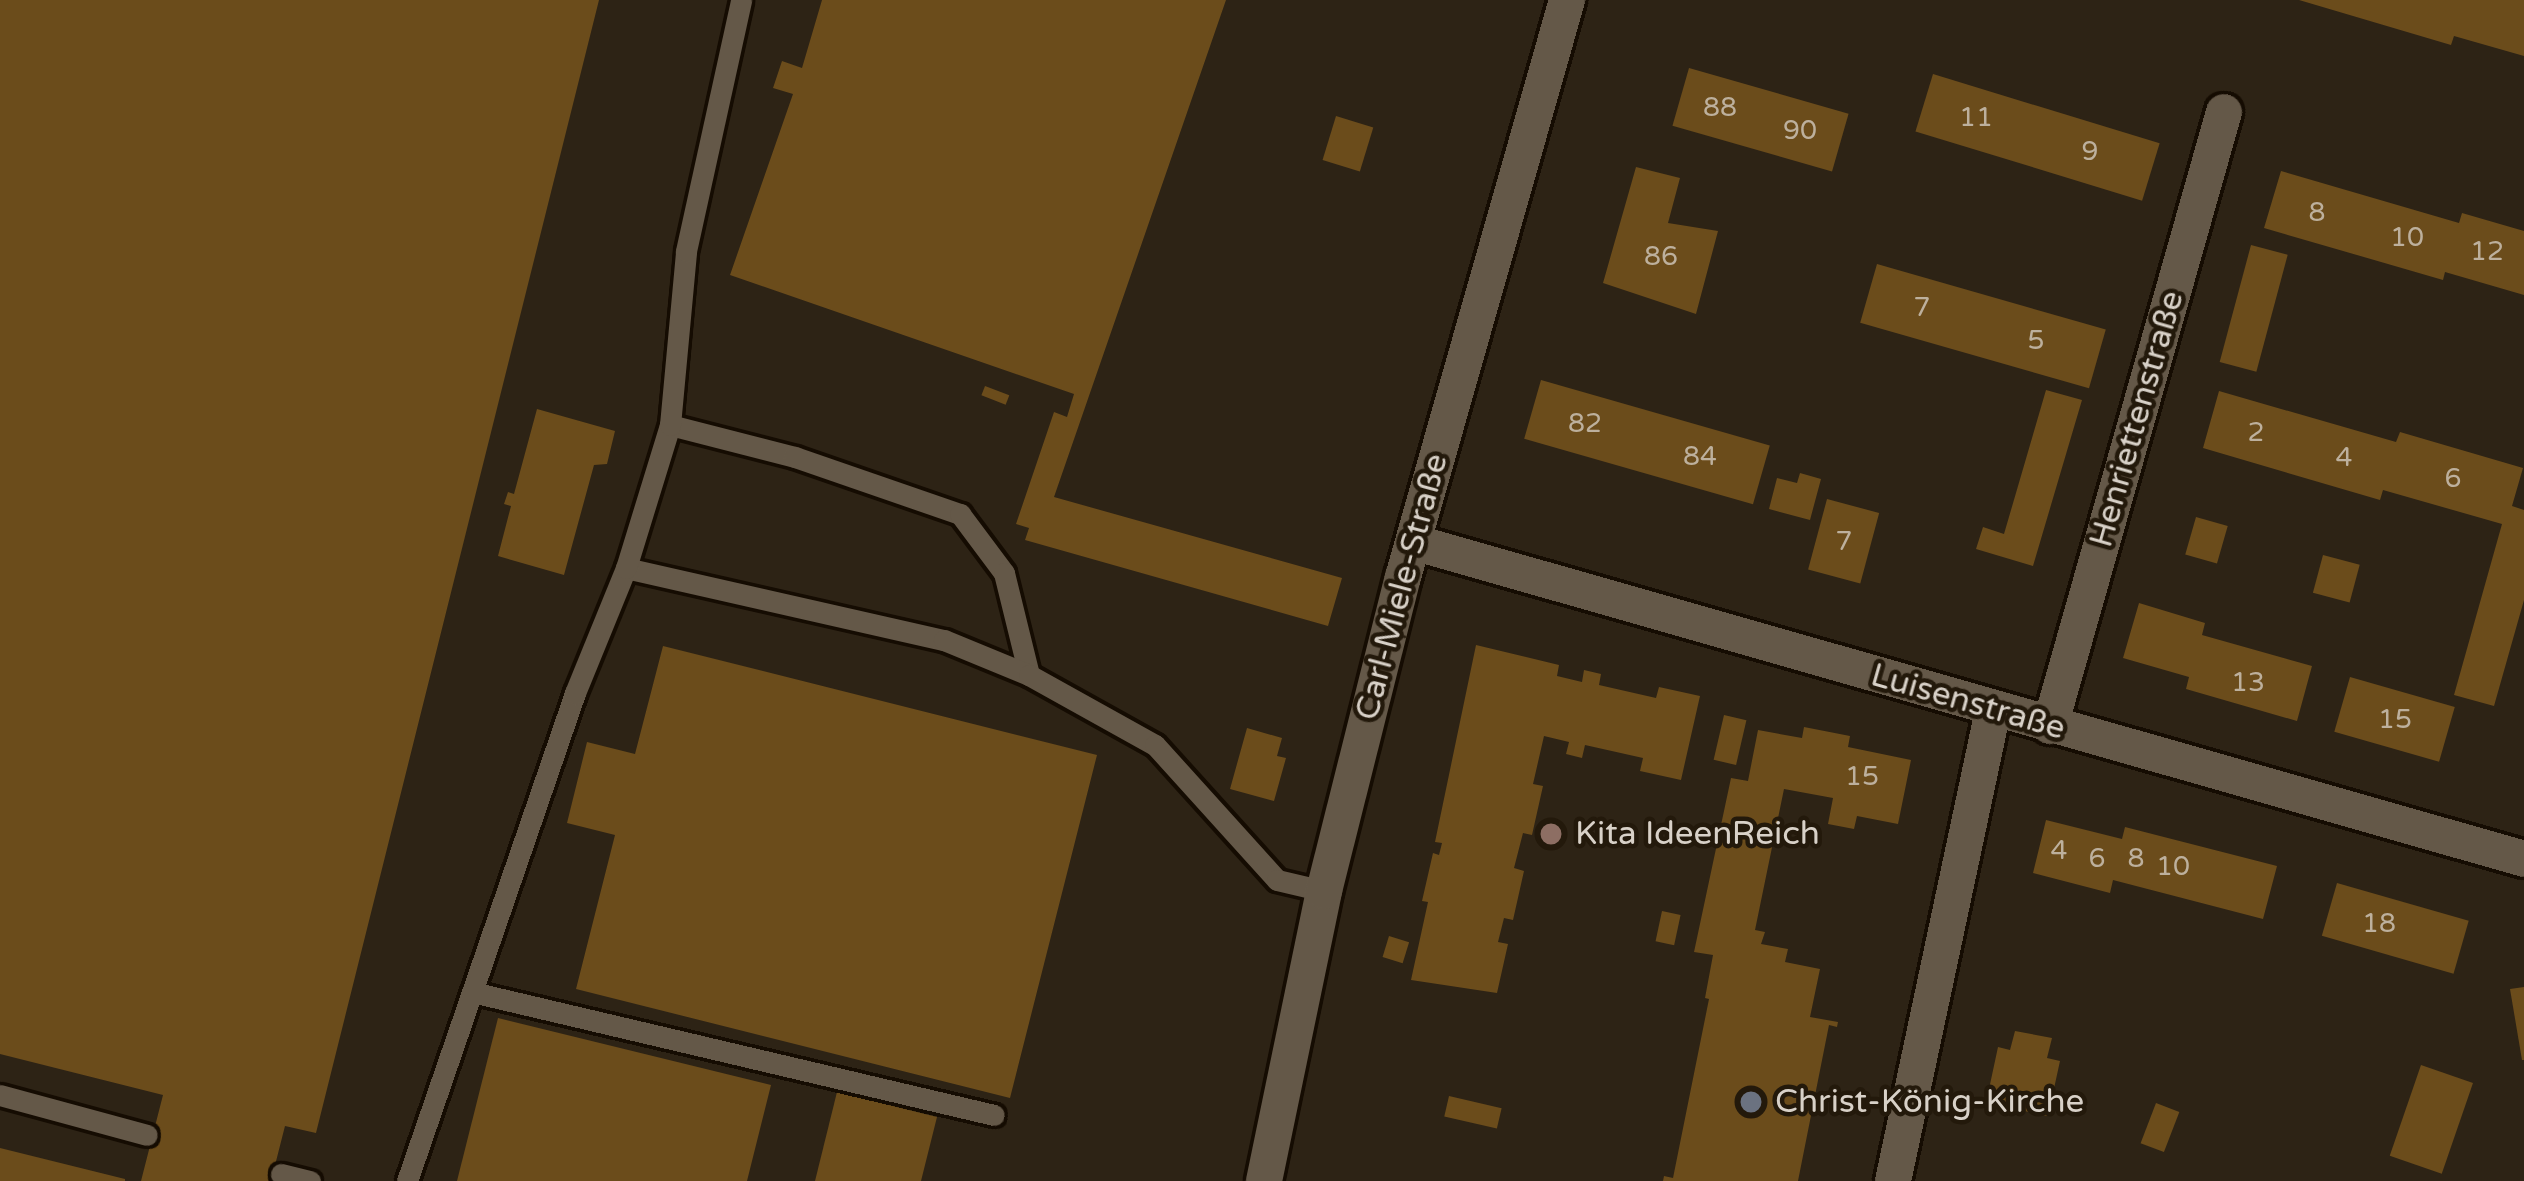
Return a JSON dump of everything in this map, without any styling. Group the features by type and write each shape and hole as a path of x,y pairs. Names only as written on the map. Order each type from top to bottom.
{"street":[{"name":"Carl-Miele-Straße","path":"1264,1181 1324,891 1413,542 1567,0"},
{"name":"Henriettenstraße","path":"2050,726 2224,112"},
{"name":"Luisenstraße","path":"1413,542 2524,860"},
{"path":"1893,1181 1993,711"}],"lane":[{"path":"407,1181 575,693 626,568 670,425 686,251 741,0"},
{"path":"670,425 794,457 960,514 1004,573 1029,675"},
{"path":"626,568 944,640 1029,675 1155,745 1277,880 1324,891"},
{"path":"472,992 994,1115"},
{"path":"0,1095 147,1135"},
{"path":"281,1174 310,1181"}],"building":[{"path":"0,0 599,0 316,1133 285,1126 271,1181 141,1181 163,1095 0,1054"},
{"path":"822,0 1226,0 1054,497 1342,578 1328,626 1025,540 1029,528 1016,524 1054,412 1067,417 1074,394 730,275 793,94 773,88 782,61 802,68"},
{"path":"2299,0 2524,0 2524,56 2454,36 2451,45"},
{"path":"1689,68 1849,114 1832,171 1672,126"},
{"path":"1933,74 2160,143 2142,201 1915,131"},
{"path":"1336,116 1373,127 1360,171 1323,160"},
{"path":"1636,167 1680,178 1668,223 1718,231 1696,314 1603,283"},
{"path":"2281,171 2459,223 2462,213 2524,231 2524,295 2445,272 2443,280 2264,228"},
{"path":"2251,245 2288,255 2256,372 2220,362"},
{"path":"1877,264 2106,330 2089,388 1860,323"},
{"path":"1541,380 1770,446 1753,504 1524,439"},
{"path":"985,386 1009,395 1006,405 981,395"},
{"path":"2046,390 2082,400 2033,566 1976,549 1983,527 2004,534"},
{"path":"2219,391 2396,442 2400,432 2523,468 2512,506 2524,510 2524,600 2494,706 2454,695 2502,524 2383,490 2380,500 2203,448"},
{"path":"537,409 615,431 607,464 594,465 564,575 498,556 511,506 504,504 508,492 514,494"},
{"path":"1800,473 1821,479 1810,520 1769,509 1777,478 1797,483"},
{"path":"1827,499 1879,513 1860,583 1808,570"},
{"path":"2196,517 2228,526 2217,564 2185,554"},
{"path":"2323,555 2360,565 2350,603 2313,593"},
{"path":"2139,603 2205,623 2202,635 2312,666 2297,721 2186,689 2189,677 2123,658"},
{"path":"1476,645 1559,665 1557,676 1582,682 1584,670 1601,674 1599,685 1656,698 1659,687 1700,696 1681,780 1640,771 1643,758 1585,745 1582,758 1566,754 1569,742 1544,736 1533,784 1543,786 1532,835 1523,833 1514,868 1524,871 1513,920 1504,918 1498,942 1508,944 1497,993 1411,980 1428,902 1422,901 1433,853 1439,855 1442,843 1435,842"},
{"path":"663,646 1097,755 1010,1098 576,989 615,835 567,823 587,742 635,754"},
{"path":"2350,677 2455,707 2439,762 2334,732"},
{"path":"1724,715 1746,720 1736,765 1714,760"},
{"path":"1804,727 1850,736 1848,747 1911,760 1898,824 1857,816 1854,829 1828,824 1833,798 1784,789 1755,930 1765,932 1761,944 1788,949 1785,962 1820,969 1810,1017 1838,1022 1837,1027 1829,1025 1798,1181 1663,1181 1664,1176 1673,1178 1709,999 1705,998 1713,955 1694,952 1731,778 1748,781 1758,730 1802,738"},
{"path":"1247,728 1282,738 1277,756 1286,758 1274,801 1230,789"},
{"path":"2046,820 2122,839 2125,827 2277,866 2263,919 2113,880 2110,893 2033,873"},
{"path":"2337,883 2469,921 2454,974 2322,936"},
{"path":"1662,911 1681,915 1674,945 1656,941"},
{"path":"1389,936 1409,942 1403,963 1383,957"},
{"path":"2524,987 2524,1060 2522,1060 2510,989"},
{"path":"498,1018 771,1085 747,1181 457,1181"},
{"path":"2015,1031 2052,1038 2047,1058 2060,1061 2048,1116 1986,1103 1998,1047 2010,1050"},
{"path":"2421,1065 2473,1083 2442,1174 2390,1156"},
{"path":"837,1092 937,1117 921,1181 815,1181"},
{"path":"1449,1096 1502,1108 1497,1129 1444,1116"},
{"path":"2156,1103 2179,1112 2164,1152 2141,1143"},
{"path":"0,1148 125,1179 125,1181 0,1181"}],"place":[{"name":"Kita IdeenReich","path":"1551,834"},
{"name":"Christ-König-Kirche","path":"1751,1102"}]}
